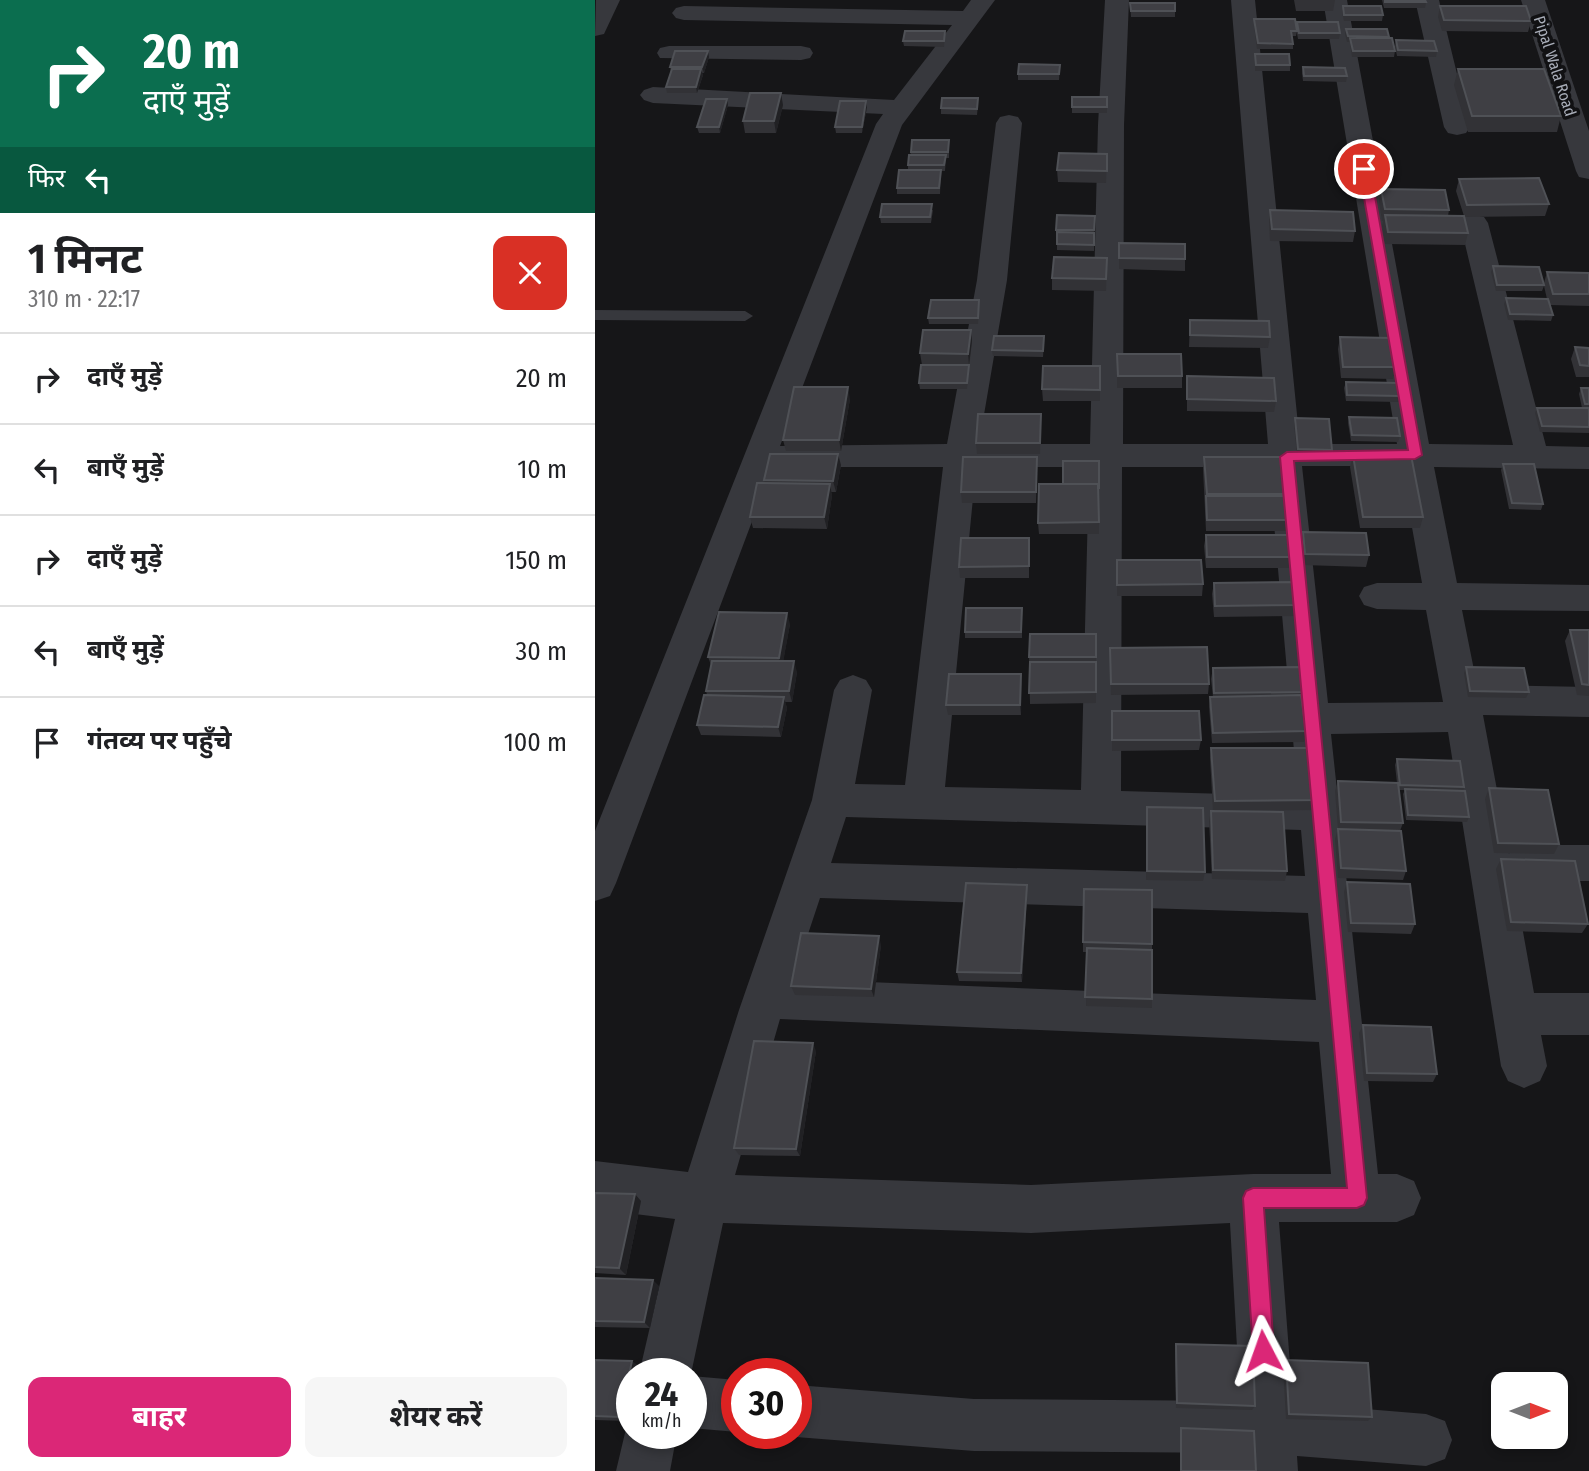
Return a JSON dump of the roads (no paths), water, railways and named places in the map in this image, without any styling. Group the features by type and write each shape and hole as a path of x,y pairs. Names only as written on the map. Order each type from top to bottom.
{"street":[{"path":"595,29 608,0"},
{"path":"1101,807 1111,138 1117,0"},
{"path":"595,1185 704,1198 1031,1209 1253,1198 1377,1198 1340,1022 1250,96 1243,0"},
{"path":"1335,0 1415,455 1464,708 1524,1066"},
{"path":"1427,0 1457,127"},
{"name":"Pipal Wala Road","path":"1533,0 1589,172"},
{"path":"902,107 649,104 686,7 976,9"},
{"path":"595,883 889,124 976,9"},
{"path":"669,53 801,53"},
{"path":"923,803 961,456 992,280 1009,123"},
{"path":"1474,223 1532,457"},
{"path":"761,456 1589,457"},
{"path":"1377,596 1589,598"},
{"path":"669,1358 704,1198 766,998 832,800 853,691"},
{"path":"1311,719 1589,702"},
{"path":"832,800 1320,814"},
{"path":"1490,863 1589,863"},
{"path":"805,880 1327,895"},
{"path":"766,998 1340,1022"},
{"path":"1515,1014 1589,1014"},
{"path":"1253,1198 1270,1449"},
{"path":"812,1412 1270,1449 1426,1440"},
{"path":"643,1471 648,1449"}],"lane":[{"path":"595,315 745,316"}]}
